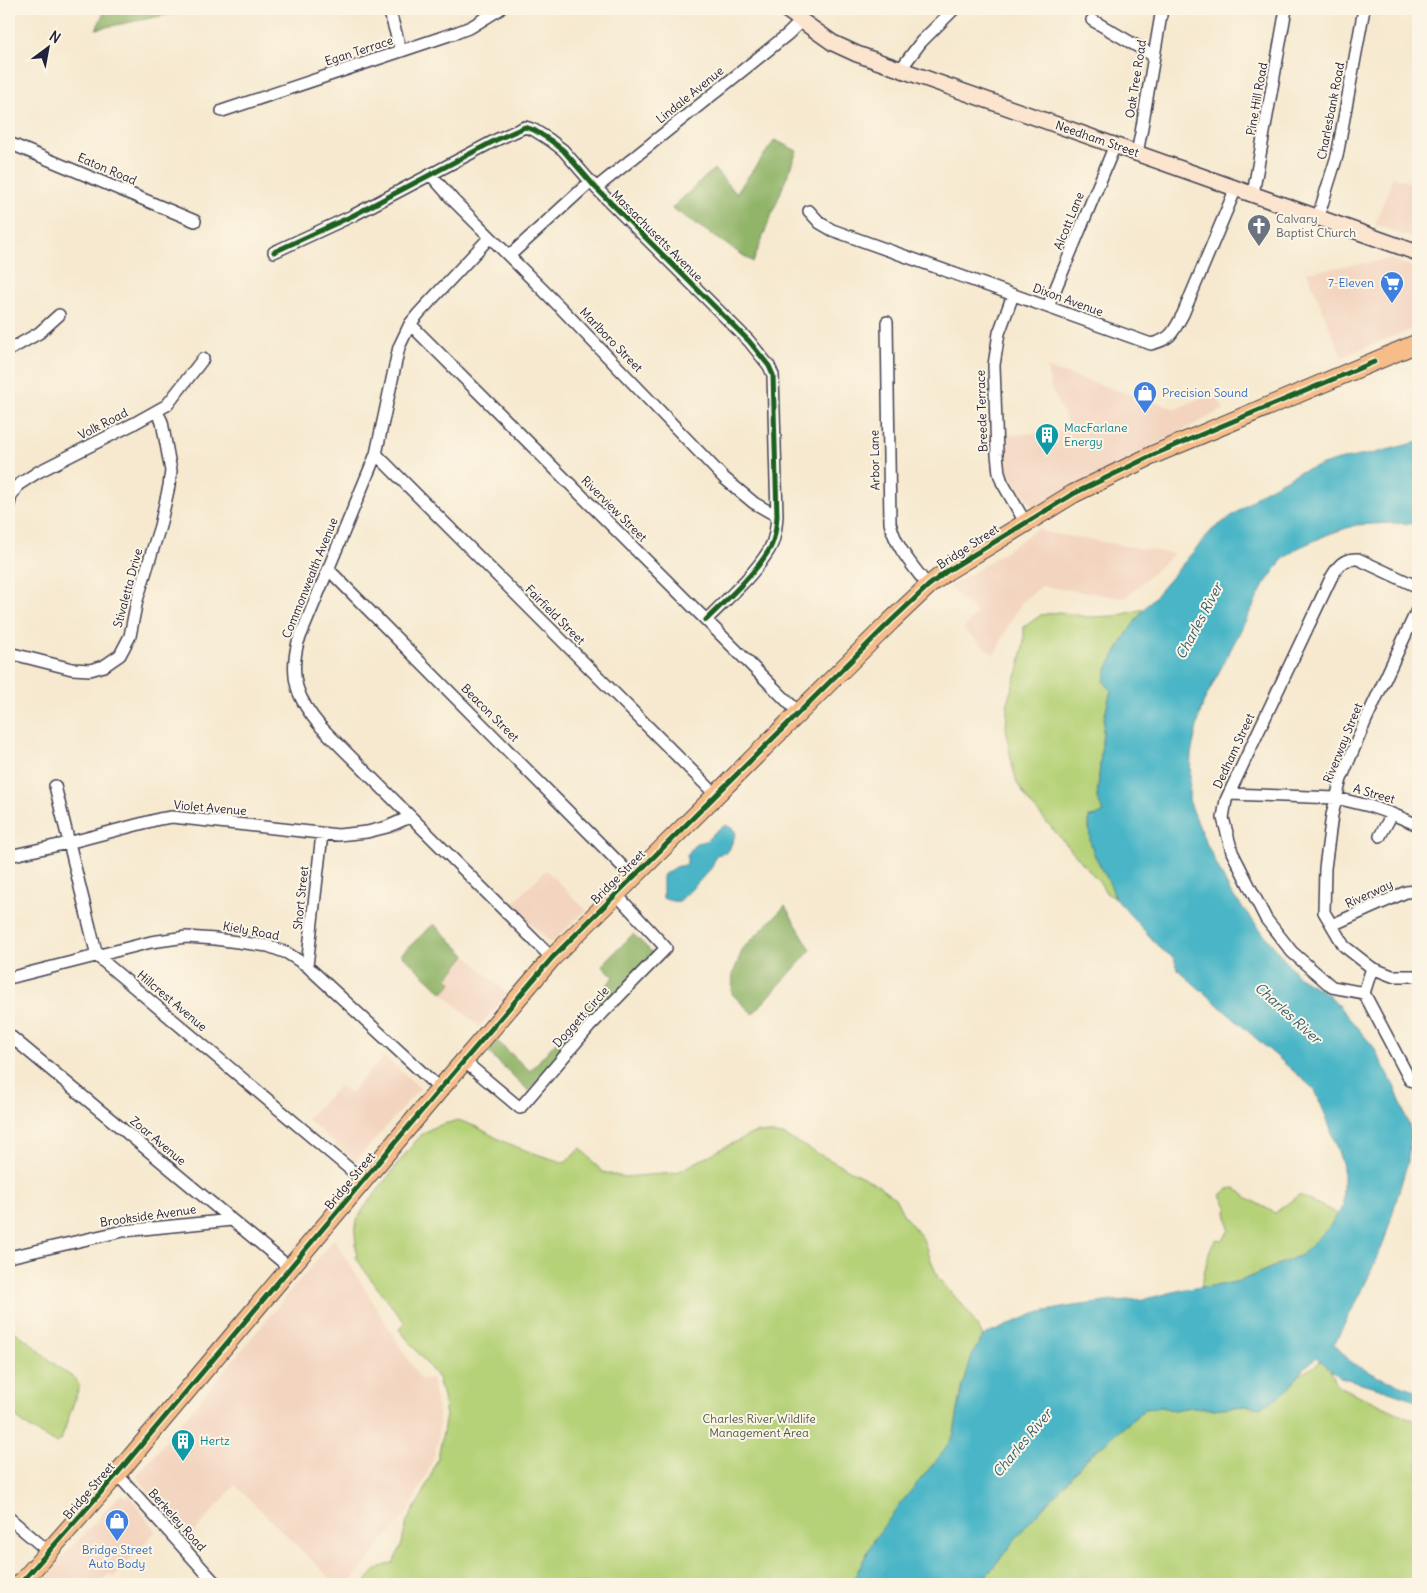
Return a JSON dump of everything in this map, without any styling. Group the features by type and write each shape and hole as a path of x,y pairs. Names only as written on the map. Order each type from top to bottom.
{"main road":[{"name":"Needham Street","path":"785,9 840,47 900,70 1418,253"},
{"name":"Bridge Street","path":"24,1583 552,958 928,586 959,563 1025,522 1073,494 1126,467 1418,343"}],"street":[{"path":"389,9 401,51"},
{"name":"Egan Terrace","path":"222,111 471,27 500,9"},
{"path":"900,70 921,42 954,9"},
{"name":"Oak Tree Road","path":"1137,153 1162,9"},
{"name":"Pine Hill Road","path":"1253,194 1286,9"},
{"name":"Charlesbank Road","path":"1318,217 1338,156 1364,9"},
{"path":"1092,20 1154,56"},
{"name":"Lindale Avenue","path":"509,256 593,185 788,34 801,21"},
{"name":"Massachusetts Avenue","path":"274,252 352,216 496,140 526,127 534,130 563,150 593,185 749,341 769,366 773,375 777,516 775,535 769,550 744,582 706,620"},
{"name":"Eaton Road","path":"9,143 195,221"},
{"name":"Alcott Lane","path":"1048,307 1115,145"},
{"name":"Marlboro Street","path":"431,175 454,201 724,478 754,503 777,516"},
{"name":"Dixon Avenue","path":"809,211 832,230 1151,344 1164,341 1173,332 1236,188"},
{"name":"Commonwealth Avenue","path":"490,237 410,324 399,347 376,454 298,642 294,669 300,697 308,712 321,727 552,958"},
{"name":"Breede Terrace","path":"1013,295 999,333 994,365 997,454 1002,482 1025,522"},
{"path":"9,350 38,334 59,315"},
{"name":"Arbor Lane","path":"887,322 890,523 898,547 928,586"},
{"name":"Riverview Street","path":"410,324 799,713"},
{"name":"Volk Road","path":"9,504 18,485 38,472 167,406 203,359"},
{"name":"Stivaletta Drive","path":"9,652 72,669 90,670 104,666 120,655 130,636 137,600 160,526 169,486 170,471 164,432 162,422 156,412"},
{"name":"Fairfield Street","path":"376,454 716,795"},
{"name":"Dedham Street","path":"1364,993 1332,987 1292,952 1266,918 1232,852 1223,818 1226,800 1340,564 1352,558 1358,559 1418,587"},
{"name":"Beacon Street","path":"328,569 633,877"},
{"name":"Riverway Street","path":"1418,608 1365,722 1341,779 1336,798 1325,868 1324,912 1344,946 1372,968 1392,976 1418,976"},
{"path":"55,786 97,956"},
{"name":"A Street","path":"1229,794 1336,798 1369,806 1418,825"},
{"path":"1380,836 1392,814"},
{"name":"Violet Avenue","path":"9,856 172,817 338,835 367,832 387,827 410,817"},
{"name":"Short Street","path":"307,966 322,834"},
{"name":"Riverway","path":"1332,925 1406,892 1418,891"},
{"name":"Doggett Circle","path":"464,1061 520,1108 590,1026 666,948 616,894"},
{"name":"Kiely Road","path":"9,978 151,942 186,937 268,946 287,953 307,966 440,1089"},
{"name":"Hillcrest Avenue","path":"97,956 364,1181"},
{"path":"1372,968 1364,993 1410,1080 1418,1083"},
{"name":"Zoar Avenue","path":"9,1035 290,1268"},
{"name":"Brookside Avenue","path":"9,1257 123,1231 232,1220"},
{"name":"Berkeley Road","path":"118,1474 216,1584"},
{"path":"9,1518 49,1552"}],"shaded area":[{"path":"1393,176 1418,186 1418,240 1375,225"},
{"path":"1391,259 1418,269 1418,326 1342,357 1307,272"},
{"path":"1047,368 1176,409 1214,392 1224,409 1033,508 1007,470 1006,435 1071,431 1051,388"},
{"path":"1039,528 1043,532 1174,554 1125,598 1042,586 1022,602 994,655 963,629 977,613 949,587"},
{"path":"546,870 586,910 551,943 511,905"},
{"path":"466,955 507,994 479,1027 443,993 452,983 448,979"},
{"path":"384,1056 420,1088 355,1162 307,1119 340,1085 350,1093"},
{"path":"334,1239 420,1379 432,1378 439,1420 438,1440 429,1470 408,1511 349,1584 336,1584 235,1485 188,1540 137,1477"},
{"path":"121,1494 126,1497 129,1495 156,1531 114,1577 110,1573 98,1584 47,1584 46,1577 48,1572"}],"green space":[{"path":"103,9 196,9 96,29 105,11"},
{"path":"775,140 797,151 753,262 672,208 714,169 736,193"},
{"path":"1144,609 1116,653 1104,682 1111,690 1104,719 1097,798 1104,812 1089,818 1089,829 1094,854 1111,886 1115,898 1106,893 1101,884 1029,802 1017,783 1006,727 1008,699 1019,668 1024,642 1024,627 1041,615 1059,612 1087,617 1115,616"},
{"path":"785,906 811,950 753,1014 732,994 733,974 743,948"},
{"path":"434,924 466,955 448,978 452,983 443,993 401,954"},
{"path":"633,934 655,955 529,1091 488,1052 497,1041 530,1071 614,977 602,965"},
{"name":"Charles River Wildlife Management Area","path":"458,1120 477,1127 502,1141 565,1163 581,1148 602,1172 623,1177 676,1173 756,1132 783,1135 875,1183 895,1198 904,1216 922,1237 938,1278 967,1310 983,1336 962,1389 952,1442 875,1538 851,1584 364,1584 376,1570 393,1563 401,1547 407,1521 423,1494 438,1458 446,1416 438,1378 399,1329 405,1323 357,1259 355,1233 357,1220 364,1208 422,1134 434,1127"},
{"path":"1235,1188 1251,1200 1275,1213 1299,1195 1338,1214 1330,1226 1301,1255 1240,1281 1201,1287 1208,1256 1213,1245 1216,1239 1223,1241 1229,1229 1226,1211 1228,1208 1221,1195 1228,1189"},
{"path":"9,1329 76,1379 79,1387 61,1440 56,1443 34,1431 9,1412"},
{"path":"1321,1360 1328,1366 1338,1386 1418,1422 1418,1584 980,1584 1019,1530 1065,1484 1085,1460 1145,1409 1160,1407 1174,1410 1191,1407 1212,1409 1256,1407 1284,1384 1313,1367"}],"water":[{"name":"Charles River","path":"1418,442 1418,524 1356,525 1329,534 1298,548 1282,560 1264,585 1203,703 1191,754 1189,800 1202,834 1230,892 1299,977 1330,996 1373,1046 1395,1088 1411,1131 1408,1161 1384,1242 1361,1293 1334,1344 1351,1362 1376,1376 1418,1391 1418,1401 1340,1377 1317,1357 1303,1369 1290,1388 1261,1407 1245,1406 1212,1409 1191,1407 1174,1410 1160,1407 1145,1409 1085,1460 1025,1527 980,1584 851,1584 875,1538 904,1499 944,1451 954,1434 962,1389 972,1355 983,1336 1036,1313 1073,1306 1145,1299 1186,1289 1240,1281 1301,1255 1330,1226 1343,1206 1343,1166 1315,1090 1178,970 1174,958 1161,949 1115,898 1111,886 1094,854 1090,841 1089,817 1097,816 1104,812 1097,799 1104,719 1111,690 1104,682 1108,667 1129,630 1144,609 1212,530 1262,492 1299,472 1339,460"},
{"path":"726,825 736,833 729,850 716,855 712,867 679,901 663,898 663,875 675,867 685,865 687,863 687,855 696,843 706,841 716,831"}],"cycle path":[{"path":"274,252 352,216 496,140 525,127 534,130 563,150 596,188 749,341 769,366 773,375 777,516 774,538 769,550 756,569 706,620"},
{"path":"20,1584 117,1474 552,958 928,586 947,571 1073,494 1155,454 1374,362"}],"place":[{"name":"Calvary Baptist Church","path":"1259,247"},
{"name":"7-Eleven","path":"1392,304"},
{"name":"Precision Sound","path":"1145,414"},
{"name":"MacFarlane Energy","path":"1047,456"},
{"name":"Hertz","path":"183,1462"},
{"name":"Bridge Street Auto Body","path":"117,1542"}]}
